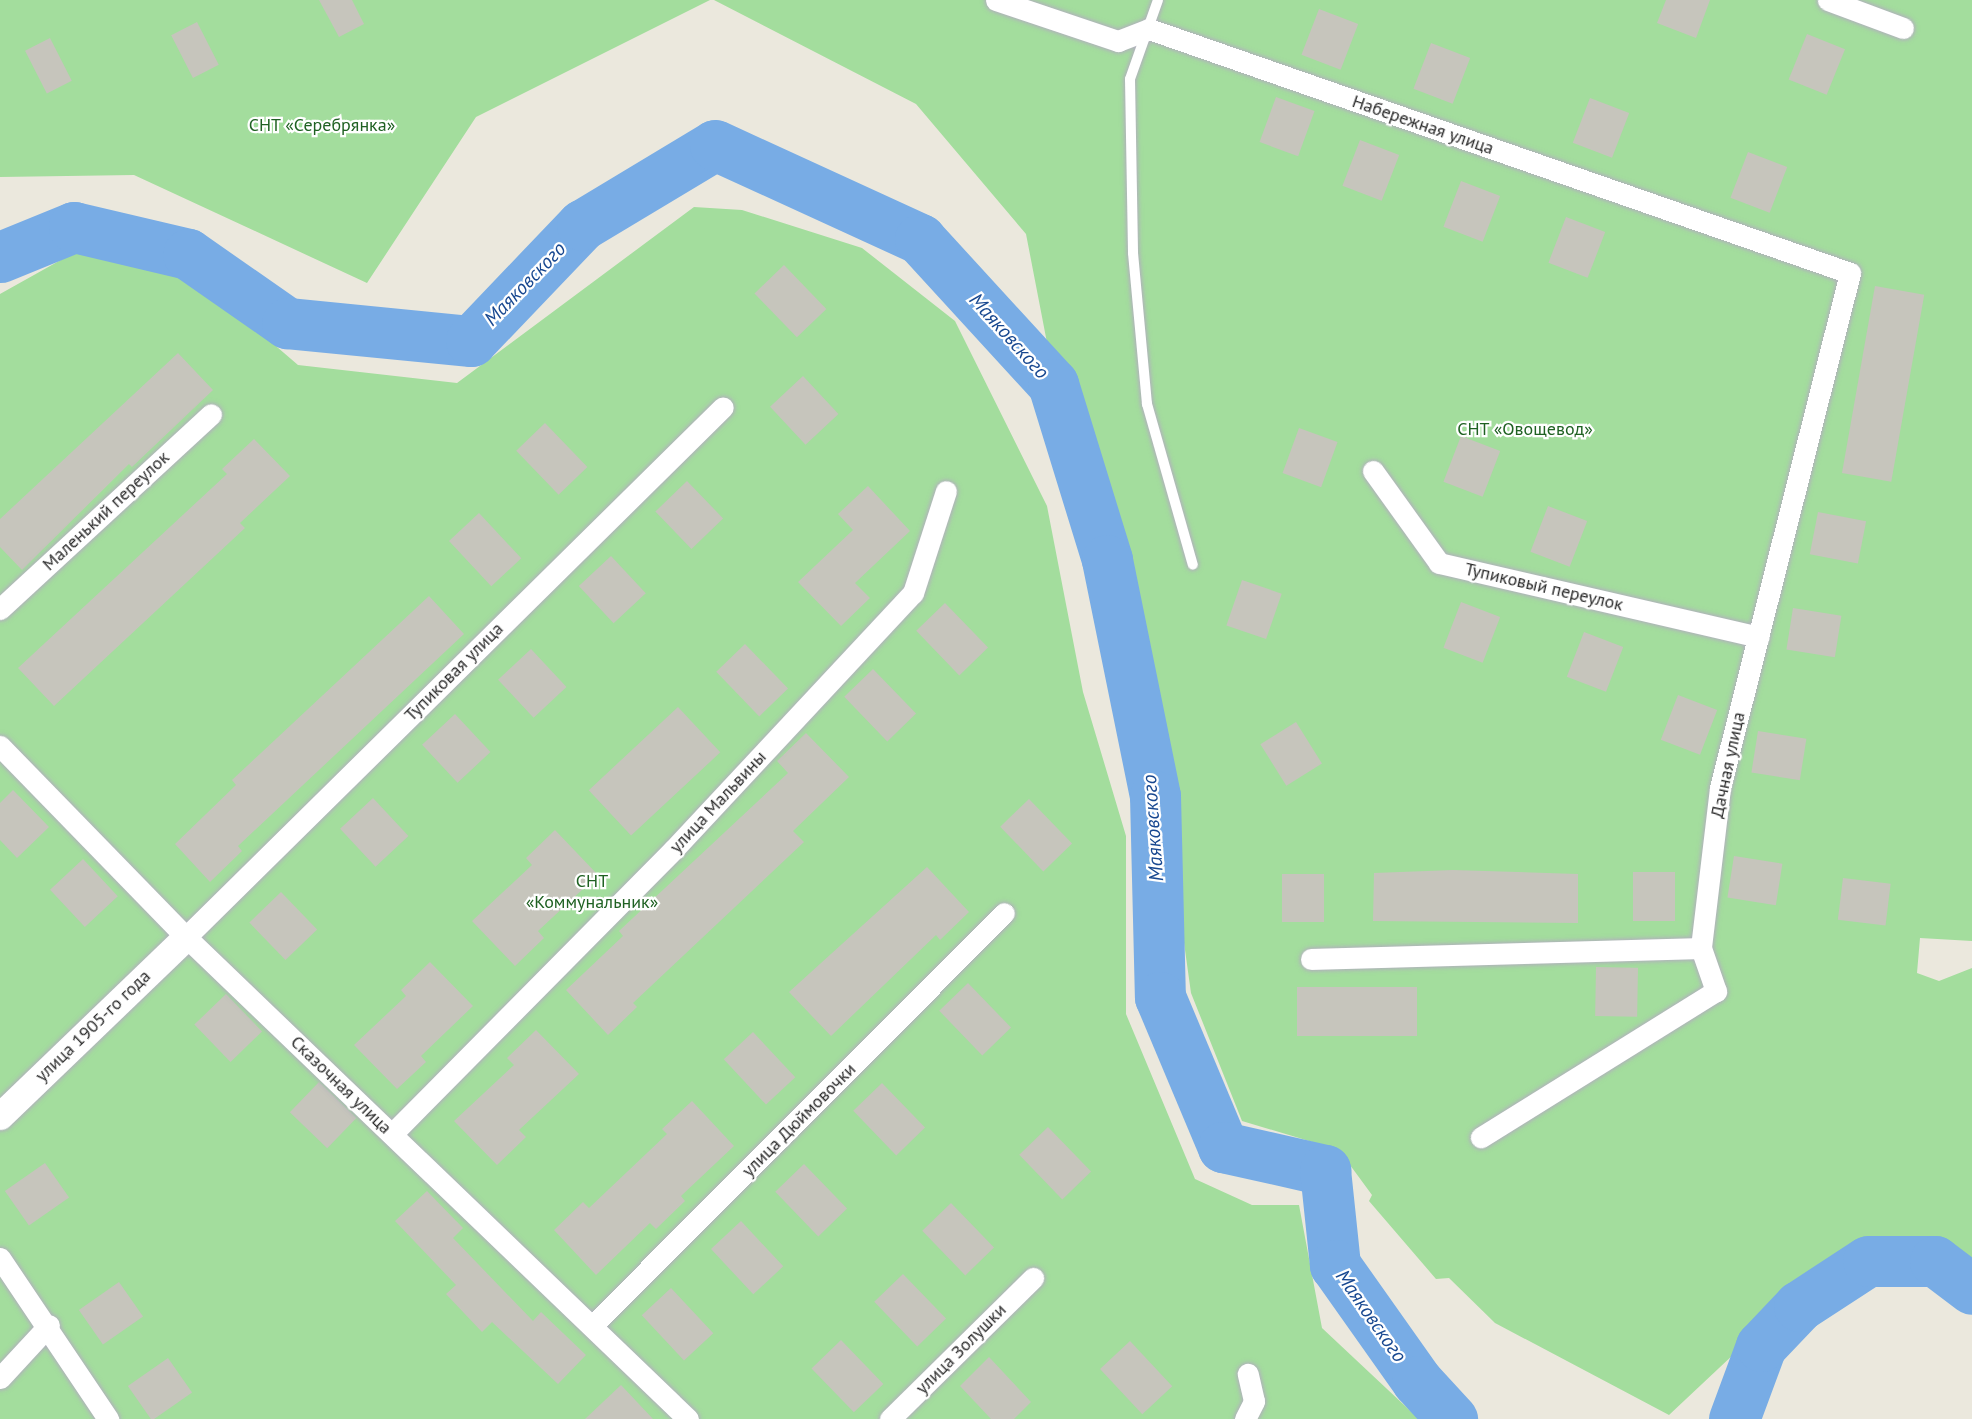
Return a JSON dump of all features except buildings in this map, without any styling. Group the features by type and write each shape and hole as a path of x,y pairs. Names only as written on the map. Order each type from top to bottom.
{"street":[{"path":"996,0 1118,41 1149,29"},
{"path":"1828,0 1903,28"},
{"name":"Набережная улица","path":"1149,29 1850,273"},
{"name":"Дачная улица","path":"1481,1137 1716,991 1701,948 1720,788 1850,273"},
{"name":"Тупиковая улица","path":"186,937 723,407"},
{"name":"Маленький переулок","path":"0,609 211,414"},
{"name":"Тупиковый переулок","path":"1373,471 1439,563 1759,636"},
{"name":"улица Мальвины","path":"392,1134 674,849 913,593 946,491"},
{"name":"Сказочная улица","path":"0,746 186,937 688,1419"},
{"name":"улица Дюймовочки","path":"592,1326 1004,913"},
{"name":"улица 1905-го года","path":"0,1116 186,937"},
{"path":"1311,959 1701,948"},
{"path":"0,1258 49,1325 108,1419"},
{"name":"улица Золушки","path":"890,1419 1033,1278"},
{"path":"0,1378 49,1325"},
{"path":"1245,1419 1254,1401 1248,1374"}],"lane":[{"path":"1158,0 1130,79 1133,253 1147,404 1193,565"}],"green space":[{"name":"СНТ «Серебрянка»","path":"0,0 710,0 476,117 367,283 134,175 0,177"},
{"name":"СНТ «Овощевод»","path":"714,0 1972,0 1972,941 1920,938 1917,973 1939,981 1972,968 1972,1267 1935,1244 1831,1263 1669,1415 1495,1323 1449,1278 1436,1279 1369,1201 1372,1195 1339,1150 1242,1121 1191,993 1138,612 1089,501 1049,353 1026,234 916,104"},
{"name":"СНТ «Коммунальник»","path":"694,207 742,210 862,248 955,321 1047,506 1083,692 1126,836 1126,1014 1195,1179 1252,1205 1299,1205 1322,1328 1419,1419 0,1419 0,294 84,247 205,285 298,365 457,383"}],"waterway":[{"name":"Маяковского","path":"0,257 74,227 188,254 287,323 471,341 582,225 715,145 920,239 1053,384 1107,560 1155,796 1160,997 1223,1147 1325,1170 1335,1265 1417,1381 1452,1419"},
{"name":"Маяковского","path":"1734,1419 1761,1346 1799,1306 1868,1261 1935,1261 1972,1289"}]}
